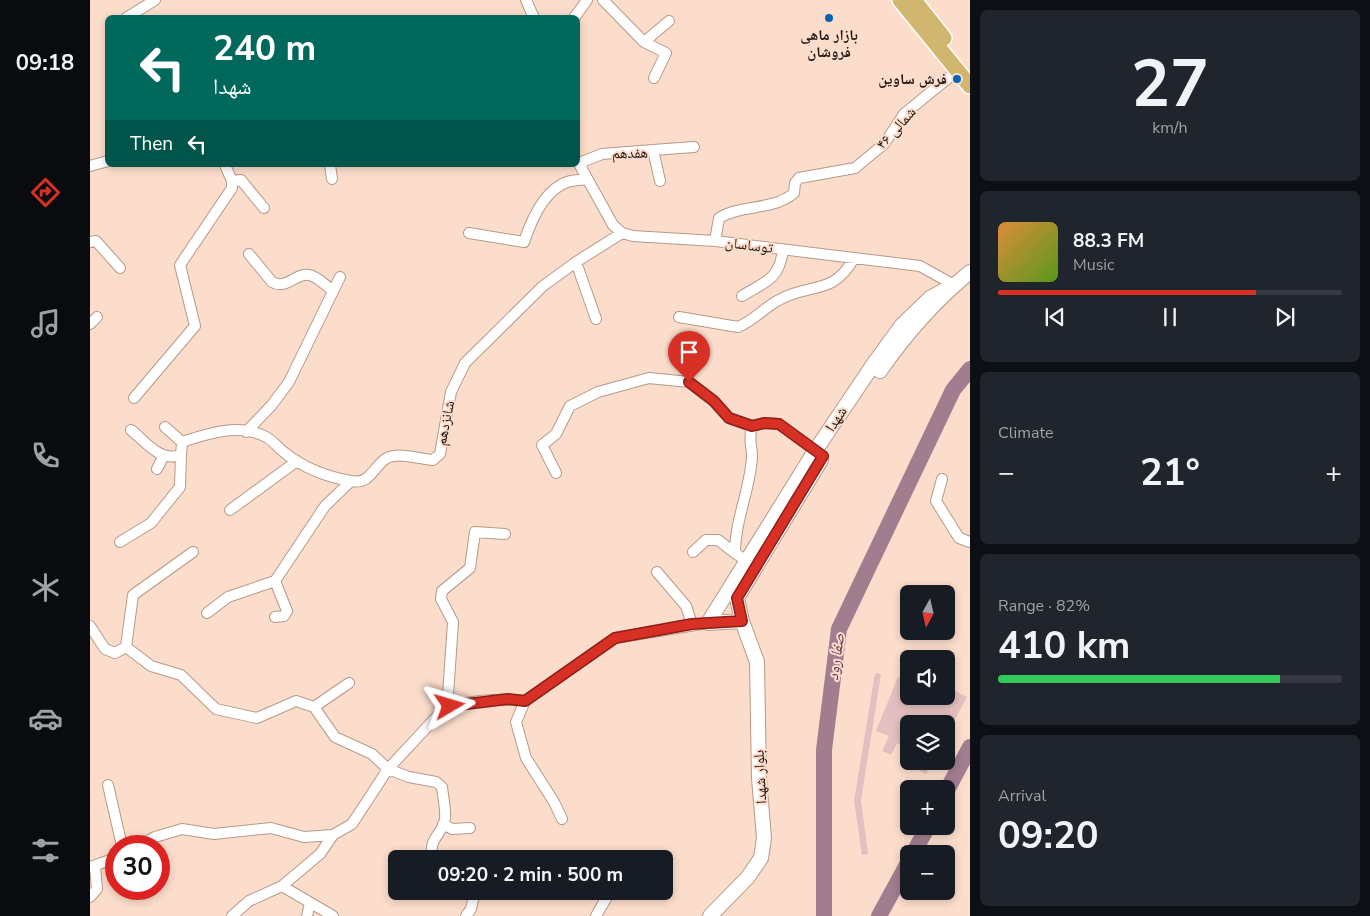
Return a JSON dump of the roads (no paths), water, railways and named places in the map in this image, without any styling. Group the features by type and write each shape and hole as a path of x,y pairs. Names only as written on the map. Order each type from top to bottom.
{"main road":[{"path":"900,0 964,70"},
{"path":"914,0 964,70 970,86"},
{"name":"شهدا","path":"737,598 819,453 902,325 930,298 954,285 970,272"},
{"name":"شهدا","path":"708,623 733,583 741,557 819,453"},
{"name":"بلوار شهدا","path":"710,916 748,877 761,858 764,838 759,778 757,662 742,621 733,583"},
{"path":"708,623 742,621"}],"street":[{"path":"131,15 155,0"},
{"path":"526,0 533,15"},
{"path":"576,15 588,0"},
{"path":"603,0 644,42 666,53 654,78"},
{"path":"644,42 669,21"},
{"name":"شمالی ۴۶","path":"715,241 719,218 729,212 785,201 794,193 795,183 800,178 855,168 884,144 904,114 964,70"},
{"path":"654,150 694,147"},
{"name":"هفدهم","path":"580,161 602,154 654,150 660,181"},
{"path":"90,166 105,162"},
{"path":"580,166 614,225 622,233"},
{"path":"134,398 195,326 180,265 232,188 232,181 226,167"},
{"path":"330,167 332,179"},
{"path":"469,233 524,242 531,222 552,191 567,182 587,179"},
{"path":"232,181 241,180 264,208"},
{"name":"توساسان","path":"622,233 665,240 715,241 920,266 954,285"},
{"name":"شانزدهم","path":"350,481 359,482 369,478 386,459 394,456 433,460 440,454 451,392 465,363 543,286 576,262 622,233"},
{"path":"90,242 96,241 120,268"},
{"path":"742,296 774,276 781,265 783,250"},
{"path":"249,254 276,284 281,285 307,274 312,275 332,290"},
{"path":"679,317 738,327 778,300 832,284 846,274 854,258"},
{"path":"576,262 596,319"},
{"path":"246,432 271,406 289,382 332,290 340,277"},
{"path":"556,473 542,445 556,434 570,406 598,392 650,378 689,382 714,401 729,418 752,426 764,423 779,424 819,453"},
{"path":"741,557 735,535 746,496 752,455 748,440 752,426"},
{"path":"165,427 182,442"},
{"path":"131,430 163,457 172,458 181,455"},
{"path":"182,442 217,431 246,432 265,436 285,454 314,472 350,481"},
{"path":"120,542 151,523 180,487 182,442"},
{"path":"157,470 163,457"},
{"path":"230,510 297,461"},
{"path":"942,479 936,501 959,538 970,542"},
{"path":"207,613 228,597 275,581 325,506 350,481"},
{"path":"450,706 448,695 453,622 441,599 442,591 470,568 475,532 505,534"},
{"path":"693,552 706,540 718,540 741,557"},
{"path":"126,647 133,595 192,552"},
{"path":"657,572 686,606 692,624"},
{"path":"275,581 287,611 284,616 275,617"},
{"path":"562,818 526,758 516,722 525,701 615,638 692,624 708,623"},
{"path":"90,626 105,649 115,653 126,647"},
{"path":"126,647 152,666 181,675 216,709 257,718 296,701 314,707 335,738 372,754 388,769 409,777 436,782 442,787 445,820 433,840 431,850"},
{"path":"314,707 349,683"},
{"path":"162,835 182,829 214,834 271,828 304,837 333,834 352,824 388,769 442,711 450,706 508,699 525,701"},
{"path":"108,785 119,835"},
{"path":"443,824 452,829 470,828"},
{"path":"232,916 249,901 282,886 320,854 333,834"},
{"path":"90,897 97,890 93,867 105,862"},
{"path":"282,886 333,916"},
{"path":"466,916 471,909 473,900"},
{"path":"596,916 605,900"},
{"path":"307,916 310,903"}],"waterway":[{"name":"صفا رود","path":"824,916 824,750 839,629 953,390 970,369"},
{"name":"صفا رود","path":"952,780 970,747"},
{"name":"صفا رود","path":"918,845 923,835"},
{"name":"صفا رود","path":"879,916 900,878"}],"place":[{"name":"بازار ماهی فروشان","path":"829,18"},
{"name":"فرش ساوین","path":"957,79"}]}
